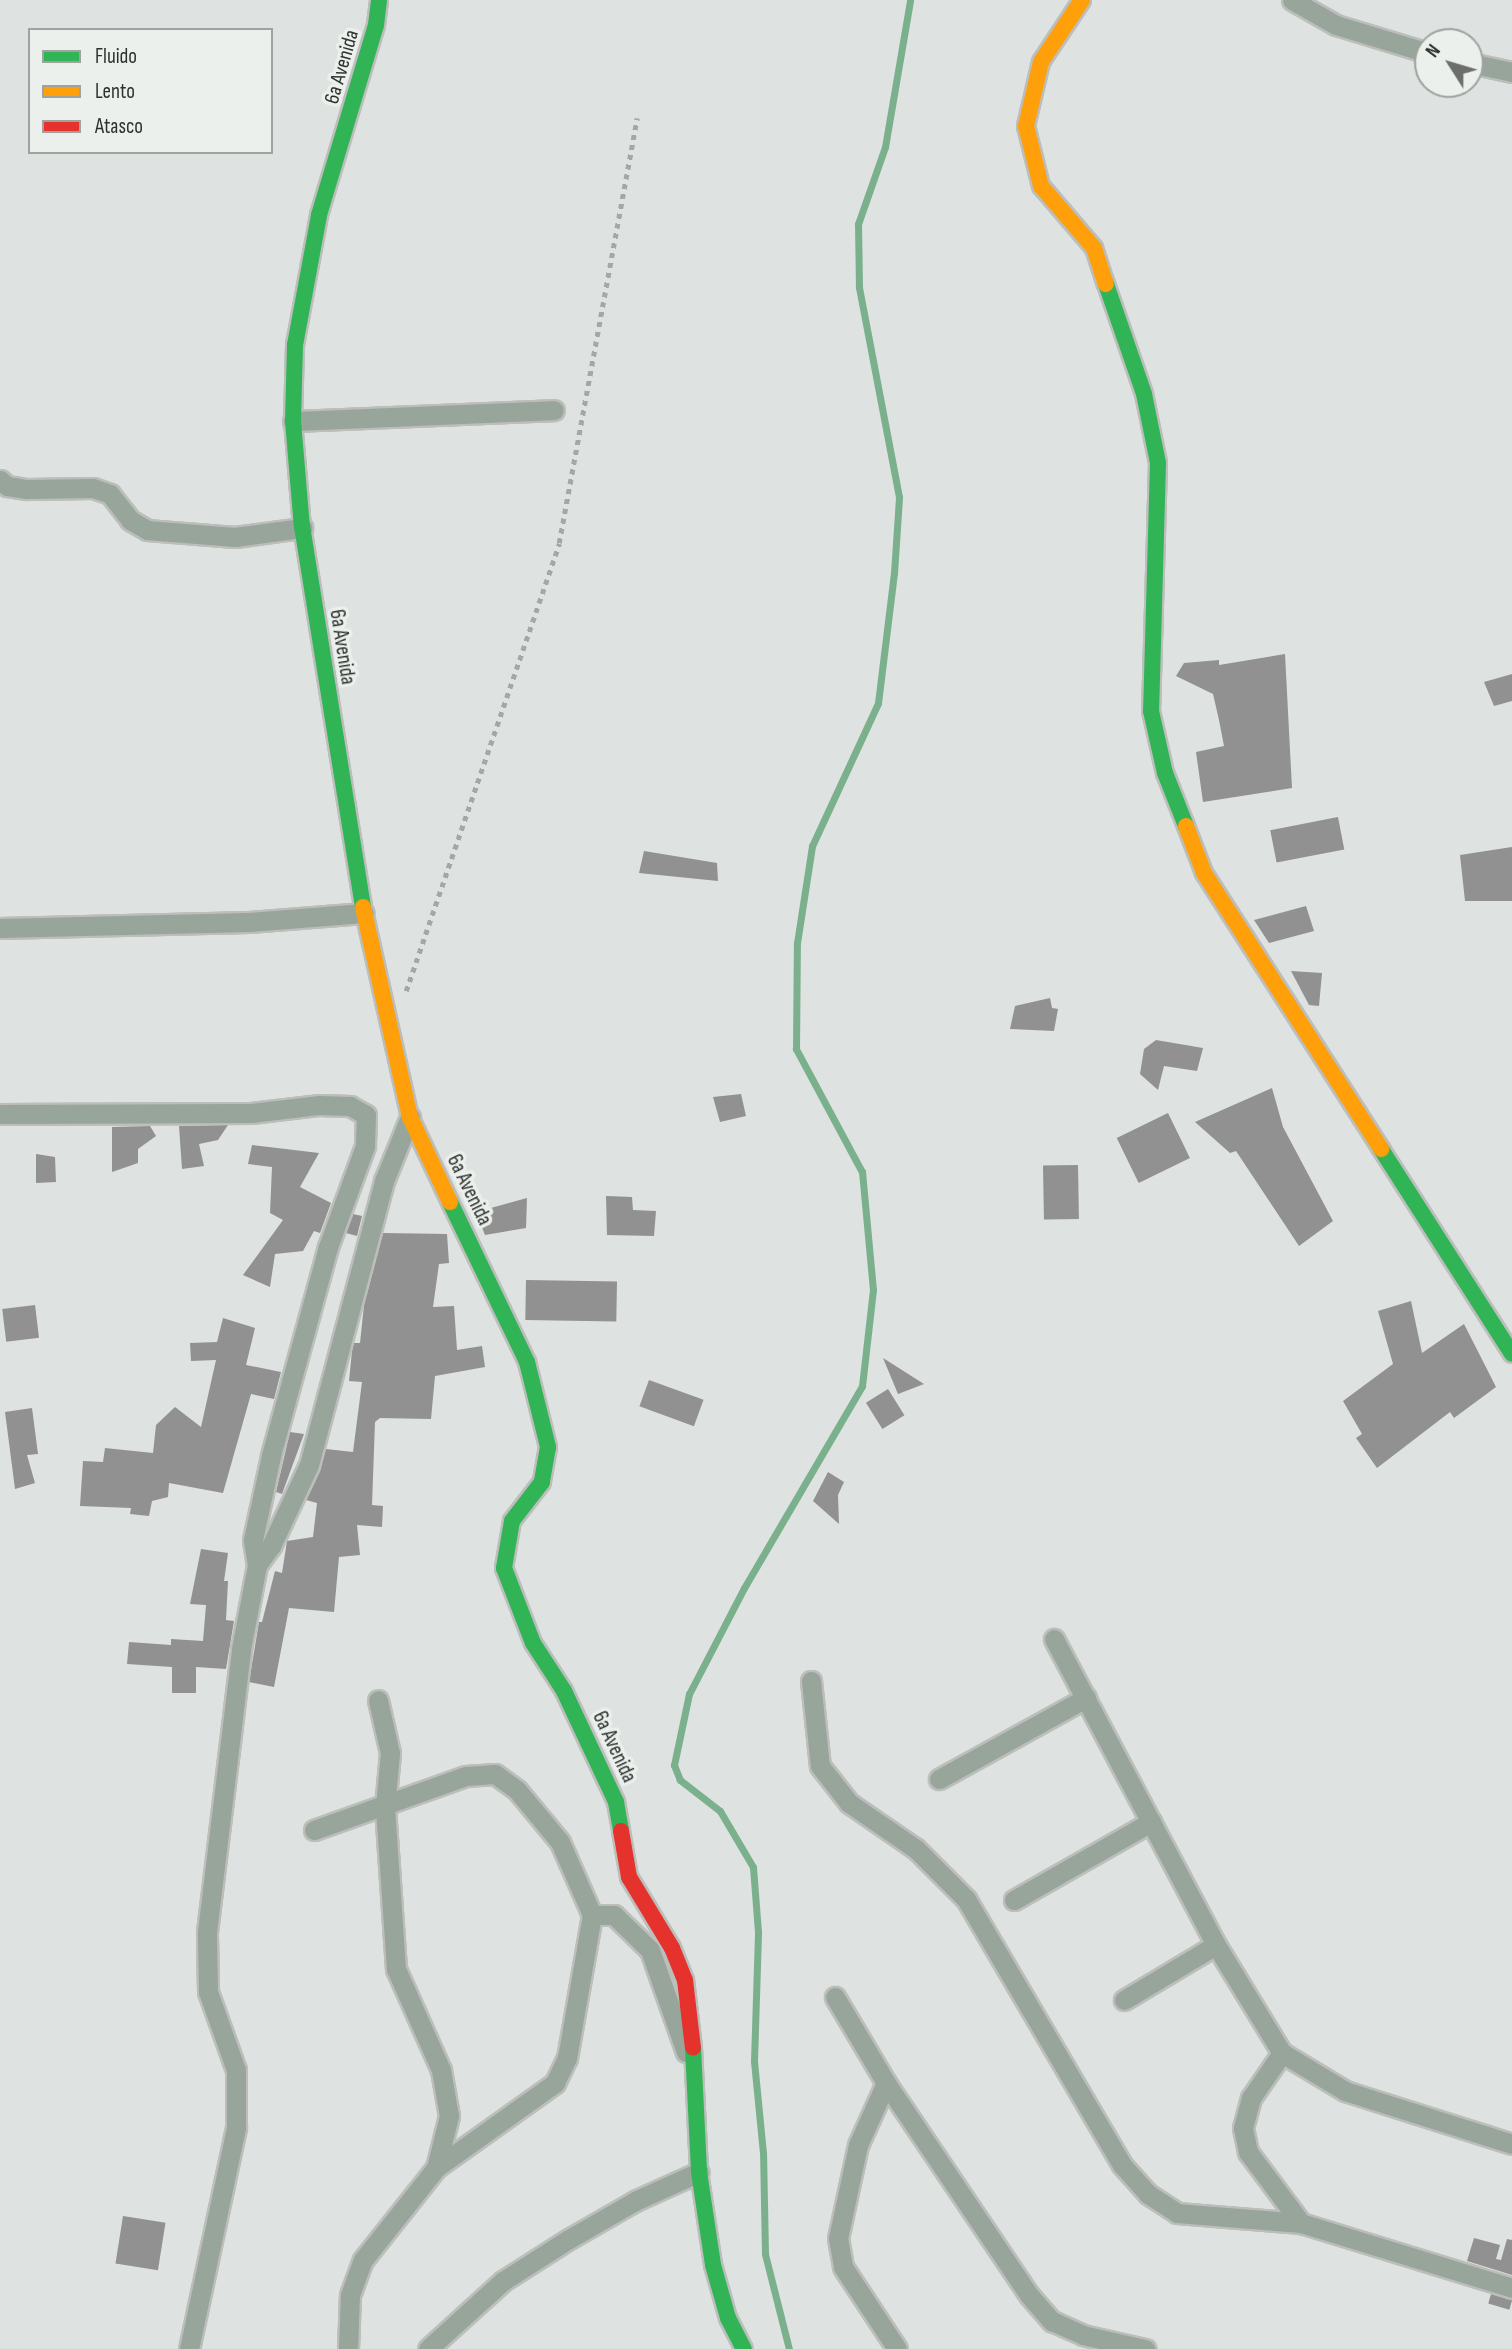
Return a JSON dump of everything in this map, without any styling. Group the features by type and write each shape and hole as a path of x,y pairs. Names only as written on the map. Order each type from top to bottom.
{"street":[{"name":"6a Avenida","path":"379,0 319,215 295,345 293,421 302,528 364,913 410,1117 527,1362 548,1447 541,1482 512,1521 504,1568 533,1643 564,1691 616,1802 629,1877 673,1948 685,1980 691,2014 699,2172 713,2265 728,2318 744,2349"},
{"path":"1082,0 1041,62 1026,126 1041,186 1094,248 1144,394 1158,463 1151,710 1165,773 1204,873 1512,1354"},
{"path":"1292,0 1336,25 1414,49"},
{"path":"1484,66 1512,72"},
{"path":"293,421 554,410"},
{"path":"0,480 7,486 27,489 93,488 110,495 130,520 147,530 235,537 302,528"},
{"path":"0,928 249,922 364,913"},
{"path":"0,1114 118,1116 349,1106 366,1115 365,1146 328,1247 271,1456 253,1540 257,1565 241,1649 207,1932 208,1992 236,2070 236,2127 189,2349"},
{"path":"257,1565 271,1546 309,1465 397,1140 410,1117"},
{"path":"365,1146 397,1140"},
{"path":"1054,1639 1216,1945 1282,2053 1345,2091 1512,2144"},
{"path":"811,1681 820,1766 849,1803 916,1849 966,1899 1130,2175 1177,2213 1301,2223 1512,2288"},
{"path":"939,1779 1086,1698"},
{"path":"378,1700 390,1754 385,1807 396,1969 441,2070 449,2116 436,2168"},
{"path":"314,1830 466,1776 495,1774 517,1790 560,1842 592,1915 567,2058 555,2083 436,2168 363,2260 350,2295 348,2349"},
{"path":"1014,1900 1151,1822"},
{"path":"592,1915 614,1915 650,1950 693,2073"},
{"path":"1124,2000 1216,1945"},
{"path":"835,1997 886,2083 1029,2295 1052,2321 1083,2334 1145,2349"},
{"path":"1282,2053 1251,2098 1243,2128 1248,2152 1301,2223"},
{"path":"886,2083 858,2145 838,2238 843,2267 897,2349"},
{"path":"428,2349 503,2281 635,2201 699,2172"}],"path":[{"path":"403,999 559,542 637,118"}],"building":[{"path":"1285,654 1292,788 1203,802 1196,752 1224,746 1219,720 1213,694 1176,676 1184,663 1219,660 1219,665"},
{"path":"1512,674 1512,701 1494,706 1484,682"},
{"path":"1338,817 1344,849 1277,863 1270,830"},
{"path":"1512,847 1512,901 1465,901 1460,855"},
{"path":"644,851 717,863 718,881 639,873"},
{"path":"1306,906 1314,931 1269,943 1254,920"},
{"path":"1291,971 1322,973 1319,1006 1309,1005"},
{"path":"1050,998 1052,1008 1058,1009 1054,1031 1010,1029 1015,1006"},
{"path":"1156,1040 1203,1048 1197,1071 1164,1066 1158,1090 1140,1074 1144,1049"},
{"path":"1272,1088 1283,1127 1333,1221 1299,1246 1236,1151 1230,1153 1195,1122"},
{"path":"741,1094 746,1116 720,1122 713,1097"},
{"path":"1168,1113 1190,1158 1139,1183 1117,1138"},
{"path":"228,1125 218,1140 199,1144 204,1166 182,1169 179,1126"},
{"path":"150,1126 156,1136 138,1149 138,1163 112,1172 112,1127"},
{"path":"252,1145 319,1153 300,1187 331,1203 320,1233 314,1231 303,1251 275,1254 270,1287 243,1275 283,1220 270,1213 272,1167 248,1164"},
{"path":"36,1154 55,1157 56,1182 36,1183"},
{"path":"1078,1165 1079,1219 1044,1220 1043,1166"},
{"path":"606,1196 632,1197 633,1210 656,1211 654,1236 607,1235"},
{"path":"527,1198 526,1228 485,1235 476,1212"},
{"path":"353,1214 362,1216 357,1236 346,1233"},
{"path":"383,1233 447,1234 449,1263 439,1264 433,1307 454,1306 457,1350 482,1346 485,1367 435,1376 431,1419 380,1418 375,1422 372,1505 383,1506 382,1527 357,1525 360,1555 339,1557 334,1612 289,1608 274,1687 249,1682 259,1622 262,1622 275,1571 282,1573 287,1541 313,1537 317,1503 306,1500 326,1449 353,1452 362,1382 349,1381 352,1351 354,1343 360,1343 364,1305"},
{"path":"526,1280 617,1282 616,1322 525,1320"},
{"path":"1411,1301 1422,1353 1464,1324 1496,1387 1454,1418 1450,1412 1377,1468 1356,1438 1362,1434 1343,1401 1393,1364 1378,1311"},
{"path":"35,1305 39,1338 6,1342 2,1309"},
{"path":"223,1318 255,1328 246,1365 281,1372 274,1399 251,1394 223,1493 169,1483 168,1497 152,1501 149,1516 130,1514 131,1508 80,1506 83,1461 103,1462 105,1448 153,1453 156,1425 175,1407 201,1427 216,1360 191,1361 190,1343 217,1342"},
{"path":"883,1358 924,1384 898,1394"},
{"path":"649,1380 704,1400 694,1426 639,1406"},
{"path":"888,1389 904,1415 882,1429 866,1403"},
{"path":"32,1408 38,1454 27,1455 35,1483 15,1489 5,1412"},
{"path":"290,1432 304,1434 282,1494 276,1492"},
{"path":"828,1472 844,1482 838,1495 839,1524 813,1501"},
{"path":"201,1549 228,1553 224,1581 228,1581 226,1620 234,1621 226,1669 196,1667 196,1693 172,1693 172,1667 127,1664 129,1642 171,1645 171,1639 203,1641 206,1605 190,1604"},
{"path":"123,2216 165,2223 158,2270 115,2263"},
{"path":"1474,2238 1500,2245 1496,2259 1501,2260 1507,2239 1512,2240 1512,2275 1467,2261"},
{"path":"1491,2294 1512,2300 1509,2310 1488,2304"}],"waterway":[{"path":"789,2349 765,2254 763,2153 754,2061 758,1932 753,1867 720,1811 680,1780 674,1765 689,1694 744,1588 862,1386 873,1290 862,1172 796,1049 797,943 812,846 878,703 894,573 899,497 859,287 858,224 885,147 910,0"}],"traffic: fast":[{"path":"363,907 302,528 293,421 295,345 319,215 376,25 379,0"},
{"path":"1106,284 1144,394 1158,463 1151,711 1165,773 1186,826"},
{"path":"1381,1149 1512,1354"},
{"path":"450,1202 527,1362 548,1447 542,1482 512,1521 504,1568 533,1643 564,1691 616,1802 621,1831"},
{"path":"693,2048 699,2172 713,2265 728,2318 744,2349"}],"traffic: slow":[{"path":"1082,0 1041,62 1026,126 1041,186 1094,248 1106,284"},
{"path":"1186,826 1204,873 1381,1149"},
{"path":"363,907 410,1117 450,1202"}],"traffic: jam":[{"path":"621,1831 629,1877 672,1948 685,1980 693,2048"}]}
